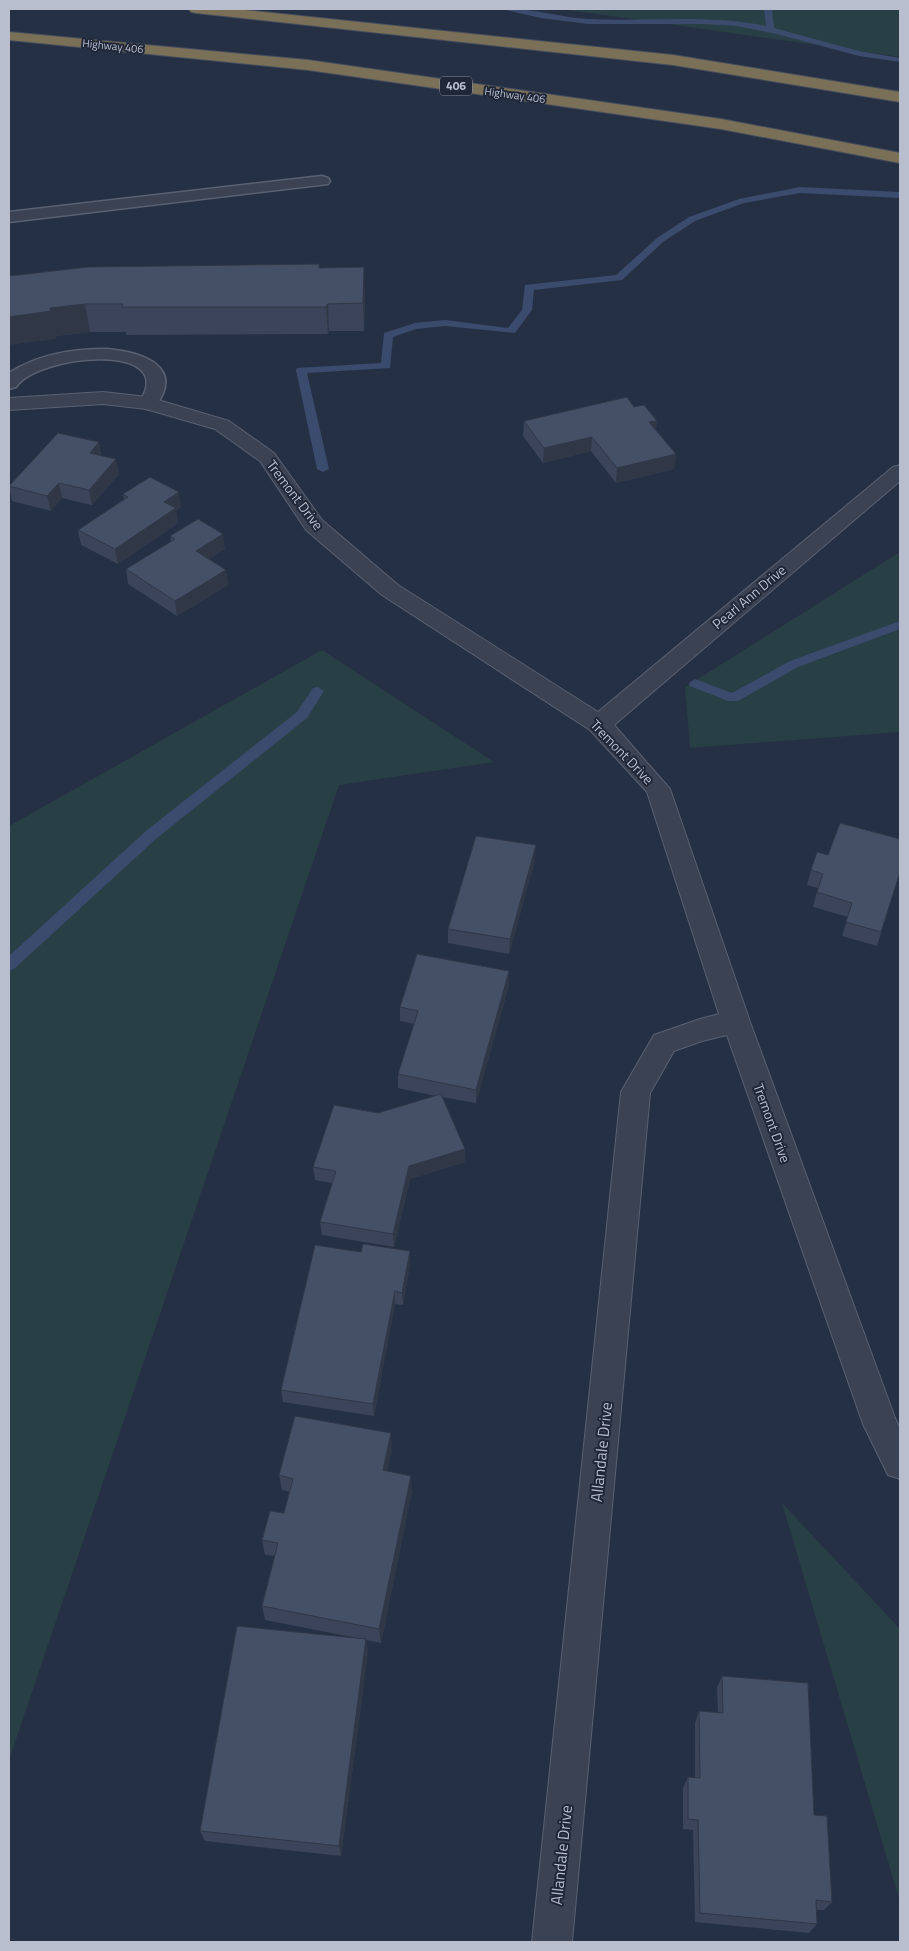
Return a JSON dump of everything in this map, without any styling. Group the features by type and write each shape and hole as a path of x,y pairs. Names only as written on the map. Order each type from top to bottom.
{"highway":[{"path":"196,9 673,60 900,97"},
{"name":"Highway 406","path":"9,36 308,65 721,124 900,158"}],"street":[{"name":"Tremont Drive","path":"9,404 103,398 148,404 222,425 267,457 314,525 390,590 598,724 658,789 736,1022 880,1424 900,1463"},
{"name":"Pearl Ann Drive","path":"598,724 900,471"},
{"name":"Allandale Drive","path":"552,1942 636,1092 664,1043 700,1030 736,1022"}],"lane":[{"path":"9,216 322,181"},
{"path":"9,383 10,380 32,366 49,360 81,355 112,354 139,359 154,370 158,384 155,394 148,404"}],"green space":[{"path":"559,9 900,9 900,57 598,14"},
{"path":"900,552 900,732 690,748 685,687"},
{"path":"322,650 494,762 339,785 9,1760 9,826"},
{"path":"782,1503 900,1629 900,1902"}],"building":[{"path":"319,264 319,268 364,267 363,303 328,304 326,307 122,307 123,304 85,304 50,308 51,311 9,317 9,276 88,267"},
{"path":"627,397 634,407 644,405 657,421 649,422 676,454 617,468 592,437 544,448 524,421"},
{"path":"58,433 99,442 90,453 116,459 89,490 59,483 47,496 9,486"},
{"path":"150,477 179,492 164,502 176,508 115,549 78,530 128,497 123,494"},
{"path":"198,519 223,534 196,551 226,570 175,601 126,569 175,539 170,536"},
{"path":"840,823 900,839 900,872 881,932 846,922 852,903 817,892 823,874 811,870 817,852 828,855"},
{"path":"476,836 536,845 510,939 448,929"},
{"path":"417,954 509,971 476,1090 398,1074 418,1011 400,1007"},
{"path":"441,1094 465,1149 409,1166 393,1234 320,1222 336,1171 313,1167 334,1105 378,1113"},
{"path":"363,1244 410,1251 402,1293 395,1291 373,1404 281,1390 315,1245 361,1252"},
{"path":"295,1416 391,1433 383,1470 411,1476 379,1629 262,1606 278,1543 262,1540 270,1511 284,1513 293,1479 279,1475"},
{"path":"237,1626 366,1639 339,1846 200,1831"},
{"path":"722,1676 808,1683 814,1815 827,1816 832,1902 816,1900 817,1924 700,1913 698,1820 688,1819 688,1777 700,1778 699,1711 723,1713"}],"waterway":[{"path":"506,9 553,18 588,21 617,23 720,22 770,30"},
{"path":"768,9 770,30"},
{"path":"770,30 859,54 900,60"},
{"path":"323,469 301,370 386,366 388,335 415,326 445,323 511,331 527,310 529,287 619,278 660,240 692,219 742,201 800,190 900,195"},
{"path":"695,683 733,698 794,664 900,625"},
{"path":"9,965 152,834 302,715 318,691"}]}
